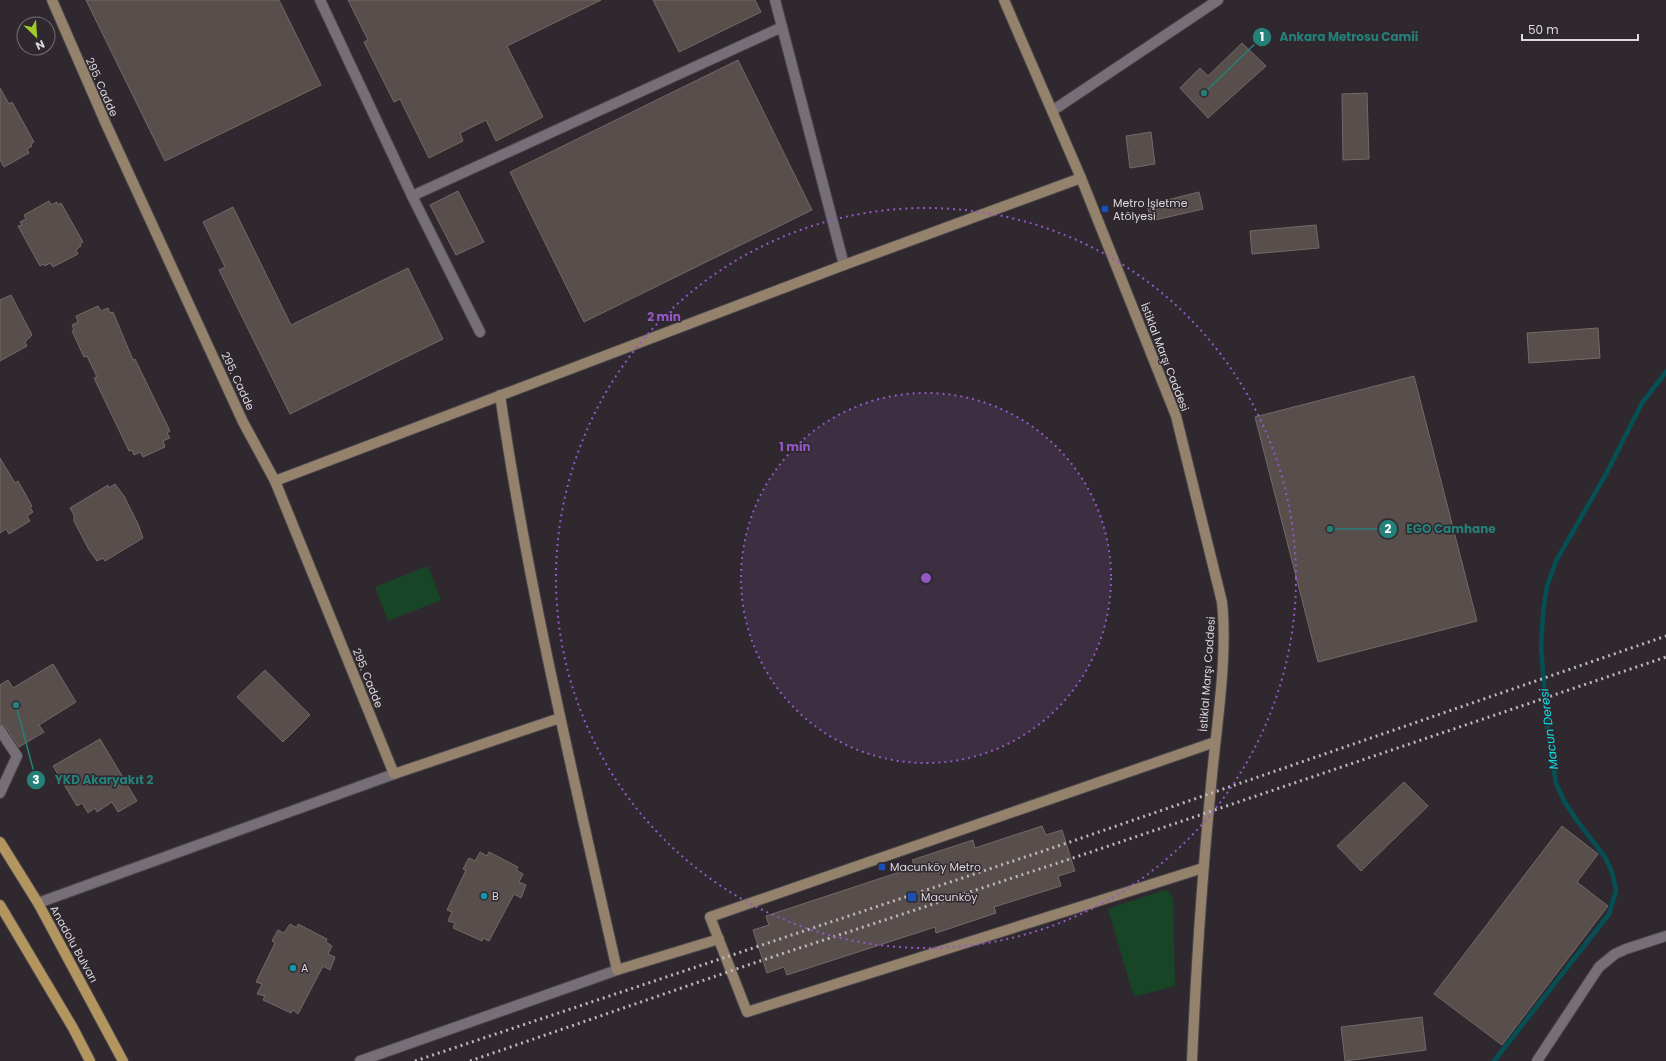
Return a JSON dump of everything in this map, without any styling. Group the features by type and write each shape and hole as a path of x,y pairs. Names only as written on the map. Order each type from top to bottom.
{"main road":[{"name":"Anadolu Bulvarı","path":"0,842 38,903 123,1061"},
{"path":"1,908 74,1028 90,1061"}],"street":[{"name":"295. Cadde","path":"52,0 106,124 237,407 275,480 394,774"},
{"path":"320,0 412,196 480,332"},
{"path":"775,0 844,265"},
{"name":"İstiklal Marşı Caddesi","path":"1004,0 1081,178 1176,416 1222,602 1224,624 1203,868 1192,1061"},
{"path":"1052,111 1218,0"},
{"path":"412,196 782,27"},
{"path":"275,480 844,265 1081,178"},
{"path":"500,395 514,490 560,718 617,970"},
{"path":"38,903 394,774 560,718"},
{"path":"0,730 17,756 0,793"},
{"path":"1203,868 747,1012 710,917 1215,742"},
{"path":"1537,1061 1599,967 1615,954 1666,936"},
{"path":"360,1061 617,970 719,939"}],"green space":[{"path":"428,566 441,600 388,621 375,587"},
{"path":"1164,890 1168,890 1173,899 1175,986 1136,996 1133,994 1108,909"}],"building":[{"path":"86,0 279,0 321,85 165,161"},
{"path":"348,0 601,0 507,46 543,117 496,141 486,120 460,133 463,141 429,158 400,99 394,102 364,42 368,40"},
{"path":"653,0 755,0 761,12 679,52"},
{"path":"1242,43 1266,66 1208,118 1180,88 1200,68 1208,76"},
{"path":"738,60 812,210 584,322 510,172"},
{"path":"0,88 9,104 12,102 34,142 31,144 32,146 27,149 29,153 4,167 0,160"},
{"path":"1367,93 1369,159 1343,160 1342,94"},
{"path":"1151,132 1155,164 1130,168 1126,136"},
{"path":"458,191 484,242 456,255 430,205"},
{"path":"1199,192 1203,209 1151,221 1147,205"},
{"path":"49,201 51,205 57,202 58,205 61,203 83,242 76,250 78,254 53,267 50,263 45,266 44,264 40,266 18,226 22,225 20,222 26,219 24,215"},
{"path":"233,207 291,325 408,268 443,339 290,414 219,270 225,267 203,222"},
{"path":"1316,225 1319,248 1252,254 1250,231"},
{"path":"11,295 32,335 25,342 27,346 0,361 0,300"},
{"path":"98,306 101,311 108,308 110,313 113,312 133,360 135,359 170,431 167,433 170,438 163,441 165,447 143,457 140,452 134,455 132,450 129,451 94,378 97,377 87,356 84,357 72,331 74,330 72,325 78,322 76,316"},
{"path":"1598,328 1600,358 1529,363 1527,333"},
{"path":"1414,376 1477,621 1318,662 1255,417"},
{"path":"0,458 15,483 18,481 32,506 30,507 33,512 27,516 30,521 9,534 6,529 0,533"},
{"path":"115,484 124,496 138,524 143,538 105,561 103,558 97,561 89,550 74,521 74,515 70,508 108,485 109,488"},
{"path":"53,664 76,702 39,725 44,732 19,747 5,726 0,724 0,685 8,680 13,688"},
{"path":"265,670 310,715 283,742 237,697"},
{"path":"100,739 137,801 118,812 112,802 97,812 95,808 88,813 82,803 77,806 53,766"},
{"path":"1404,782 1428,806 1361,871 1337,846"},
{"path":"1042,826 1046,835 1062,830 1075,871 1058,876 1061,886 994,907 996,913 936,933 935,927 787,975 784,967 767,973 753,930 769,925 766,916 915,867 912,860 973,840 975,848"},
{"path":"1562,826 1598,854 1577,882 1608,906 1502,1045 1434,994"},
{"name":"B","path":"480,852 487,856 489,852 518,867 516,870 523,874 519,882 526,885 521,898 514,894 489,941 483,938 482,941 453,928 455,923 448,921 452,912 447,910 466,870 463,869 469,858 475,861"},
{"name":"A","path":"290,924 297,928 298,924 327,939 326,942 332,946 328,954 335,957 330,970 323,966 298,1014 293,1010 291,1013 263,1000 265,996 257,994 262,984 256,982 275,943 272,941 278,930 284,933"},
{"path":"1422,1017 1426,1050 1345,1061 1341,1027"}],"waterway":[{"name":"Macun Deresi","path":"1494,1061 1609,914 1616,891 1612,872 1605,857 1564,801 1556,783 1548,733 1541,647 1543,613 1547,586 1556,561 1606,474 1642,403 1666,372"}],"railway":[{"path":"415,1061 1070,842 1666,636"},
{"path":"470,1061 748,965 1082,855 1666,657"}],"place":[{"name":"Ankara Metrosu Camii","path":"1204,93"},
{"name":"Metro İşletme Atölyesi","path":"1105,209"},
{"name":"EGO Camhane","path":"1330,529"},
{"name":"YKD Akaryakıt 2","path":"16,705"},
{"name":"Macunköy Metro","path":"882,867"},
{"name":"B","path":"484,896"},
{"name":"Macunköy","path":"912,897"},
{"name":"A","path":"293,968"}]}
